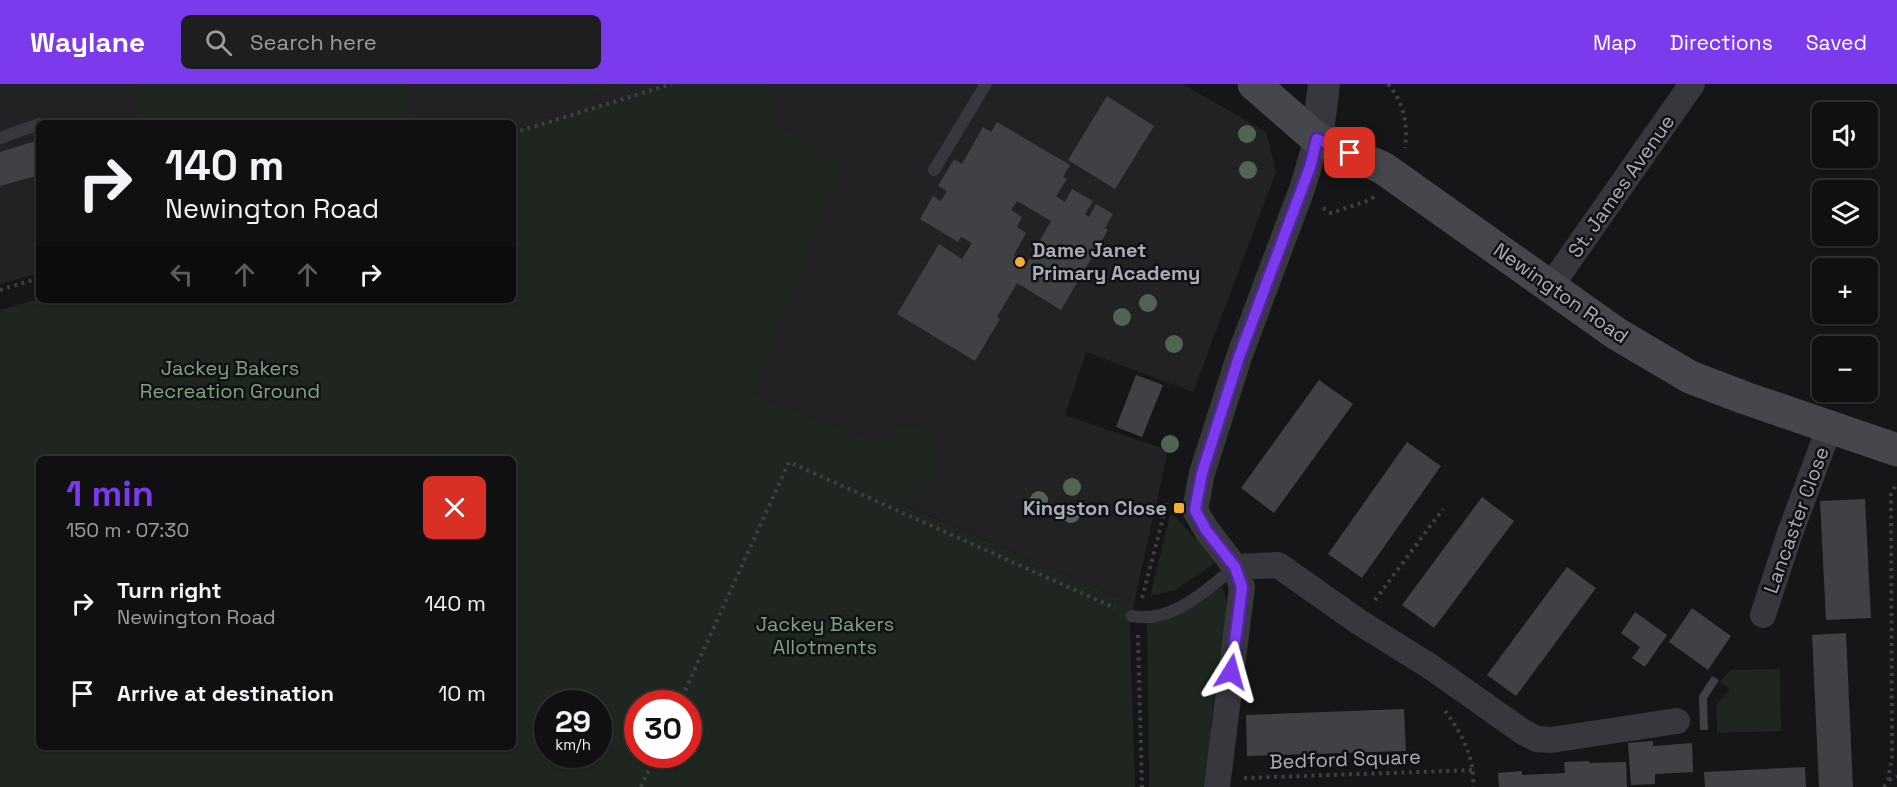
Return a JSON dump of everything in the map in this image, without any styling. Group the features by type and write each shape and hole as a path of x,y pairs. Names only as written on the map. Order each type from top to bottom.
{"main road":[{"name":"Newington Road","path":"1254,84 1317,139 1383,168 1617,334 1690,376 1745,398 1897,450"}],"street":[{"path":"1216,783 1242,587 1235,567 1206,530 1195,510 1202,473 1239,357 1306,178 1317,139 1324,84"},
{"name":"St. James Avenue","path":"1550,288 1692,84"},
{"name":"Lancaster Close","path":"1763,615 1790,533 1830,426"},
{"path":"1235,567 1278,565 1359,622 1431,667 1523,732 1537,739 1551,740 1677,721"}],"lane":[{"path":"934,170 986,84"},
{"path":"0,138 36,125"},
{"path":"1132,616 1159,616 1170,611 1191,601 1235,567"}],"path":[{"path":"516,132 672,84"},
{"path":"1389,84 1401,102 1405,115 1407,135 1404,154"},
{"path":"1321,207 1331,213 1367,201 1380,193"},
{"path":"0,290 36,279"},
{"path":"685,690 789,462 1132,616"},
{"path":"1884,787 1888,780 1892,757 1891,494 1897,483"},
{"path":"1359,622 1443,509"},
{"path":"1431,667 1431,693 1459,730 1474,770 1473,787"},
{"path":"641,787 650,768"},
{"name":"Bedford Square","path":"1216,783 1474,770"},
{"path":"1888,780 1897,776"}],"shaded area":[{"path":"0,84 671,84 516,130 516,120 36,120 36,274 0,284"},
{"name":"Dame Janet Primary Academy","path":"768,84 1183,84 1266,132 1276,172 1193,392 1086,352 1065,415 1168,450 1134,604 723,426 771,122"}],"green space":[{"path":"132,84 407,84 415,120 140,120"},
{"path":"568,84 626,84 573,100"},
{"path":"671,84 768,84 772,122 843,164 753,395 876,442 905,425 933,432 940,475 902,504 1134,604 1130,625 1135,787 0,787 0,310 36,300 36,303 516,303 516,130"},
{"path":"1170,515 1176,517 1195,539 1199,535 1218,561 1175,590 1150,596"},
{"path":"1222,586 1228,608 1212,715 1208,787 1149,787 1147,618 1186,609"},
{"path":"1780,669 1781,731 1717,733 1716,705 1730,689 1719,682 1731,670"}],"building":[{"path":"1107,96 1154,126 1115,189 1068,160"},
{"path":"997,122 1070,165 1063,177 1067,179 1056,196 1065,202 1072,189 1093,201 1085,214 1089,217 1096,204 1113,214 1105,228 1108,230 1061,310 1017,283 997,317 1000,319 975,361 897,314 939,244 962,259 972,243 961,237 958,242 920,219 933,196 941,201 947,191 938,186 954,159 962,164 983,127 991,132","holes":["1017,201 1051,221 1027,263 1014,255 1026,233 1017,227 1022,217 1011,210"]},
{"path":"36,141 36,176 0,186 0,152"},
{"path":"1136,375 1163,385 1142,437 1116,427"},
{"path":"1319,380 1353,404 1274,513 1241,488"},
{"path":"1407,442 1441,466 1362,578 1328,554"},
{"path":"1482,497 1514,521 1434,628 1402,605"},
{"path":"1865,499 1871,618 1826,620 1820,501"},
{"path":"1567,567 1596,588 1516,696 1487,675"},
{"path":"1692,608 1731,636 1708,670 1669,642"},
{"path":"1635,612 1667,635 1645,667 1632,658 1640,647 1621,633"},
{"path":"1846,633 1853,787 1819,787 1812,635"},
{"path":"1712,676 1719,680 1707,699 1708,730 1700,730 1699,696"},
{"path":"1404,709 1406,751 1247,756 1246,715"},
{"path":"1653,741 1653,746 1692,743 1693,772 1655,774 1655,784 1631,785 1628,743"},
{"path":"1589,761 1589,763 1626,762 1627,787 1499,787 1498,773 1522,771 1522,775 1565,773 1564,762"},
{"path":"1805,767 1806,787 1705,787 1704,772"}],"place":[{"name":"Dame Janet Primary Academy","path":"1020,262"},
{"name":"Kingston Close","path":"1179,508"}],"route":[{"path":"1231,672 1242,587 1235,567 1206,530 1195,510 1202,473 1239,357 1310,167 1317,139 1350,153"}],"park label":[{"name":"Jackey Bakers Recreation Ground","path":"230,380"},
{"name":"Jackey Bakers Allotments","path":"825,636"}]}
